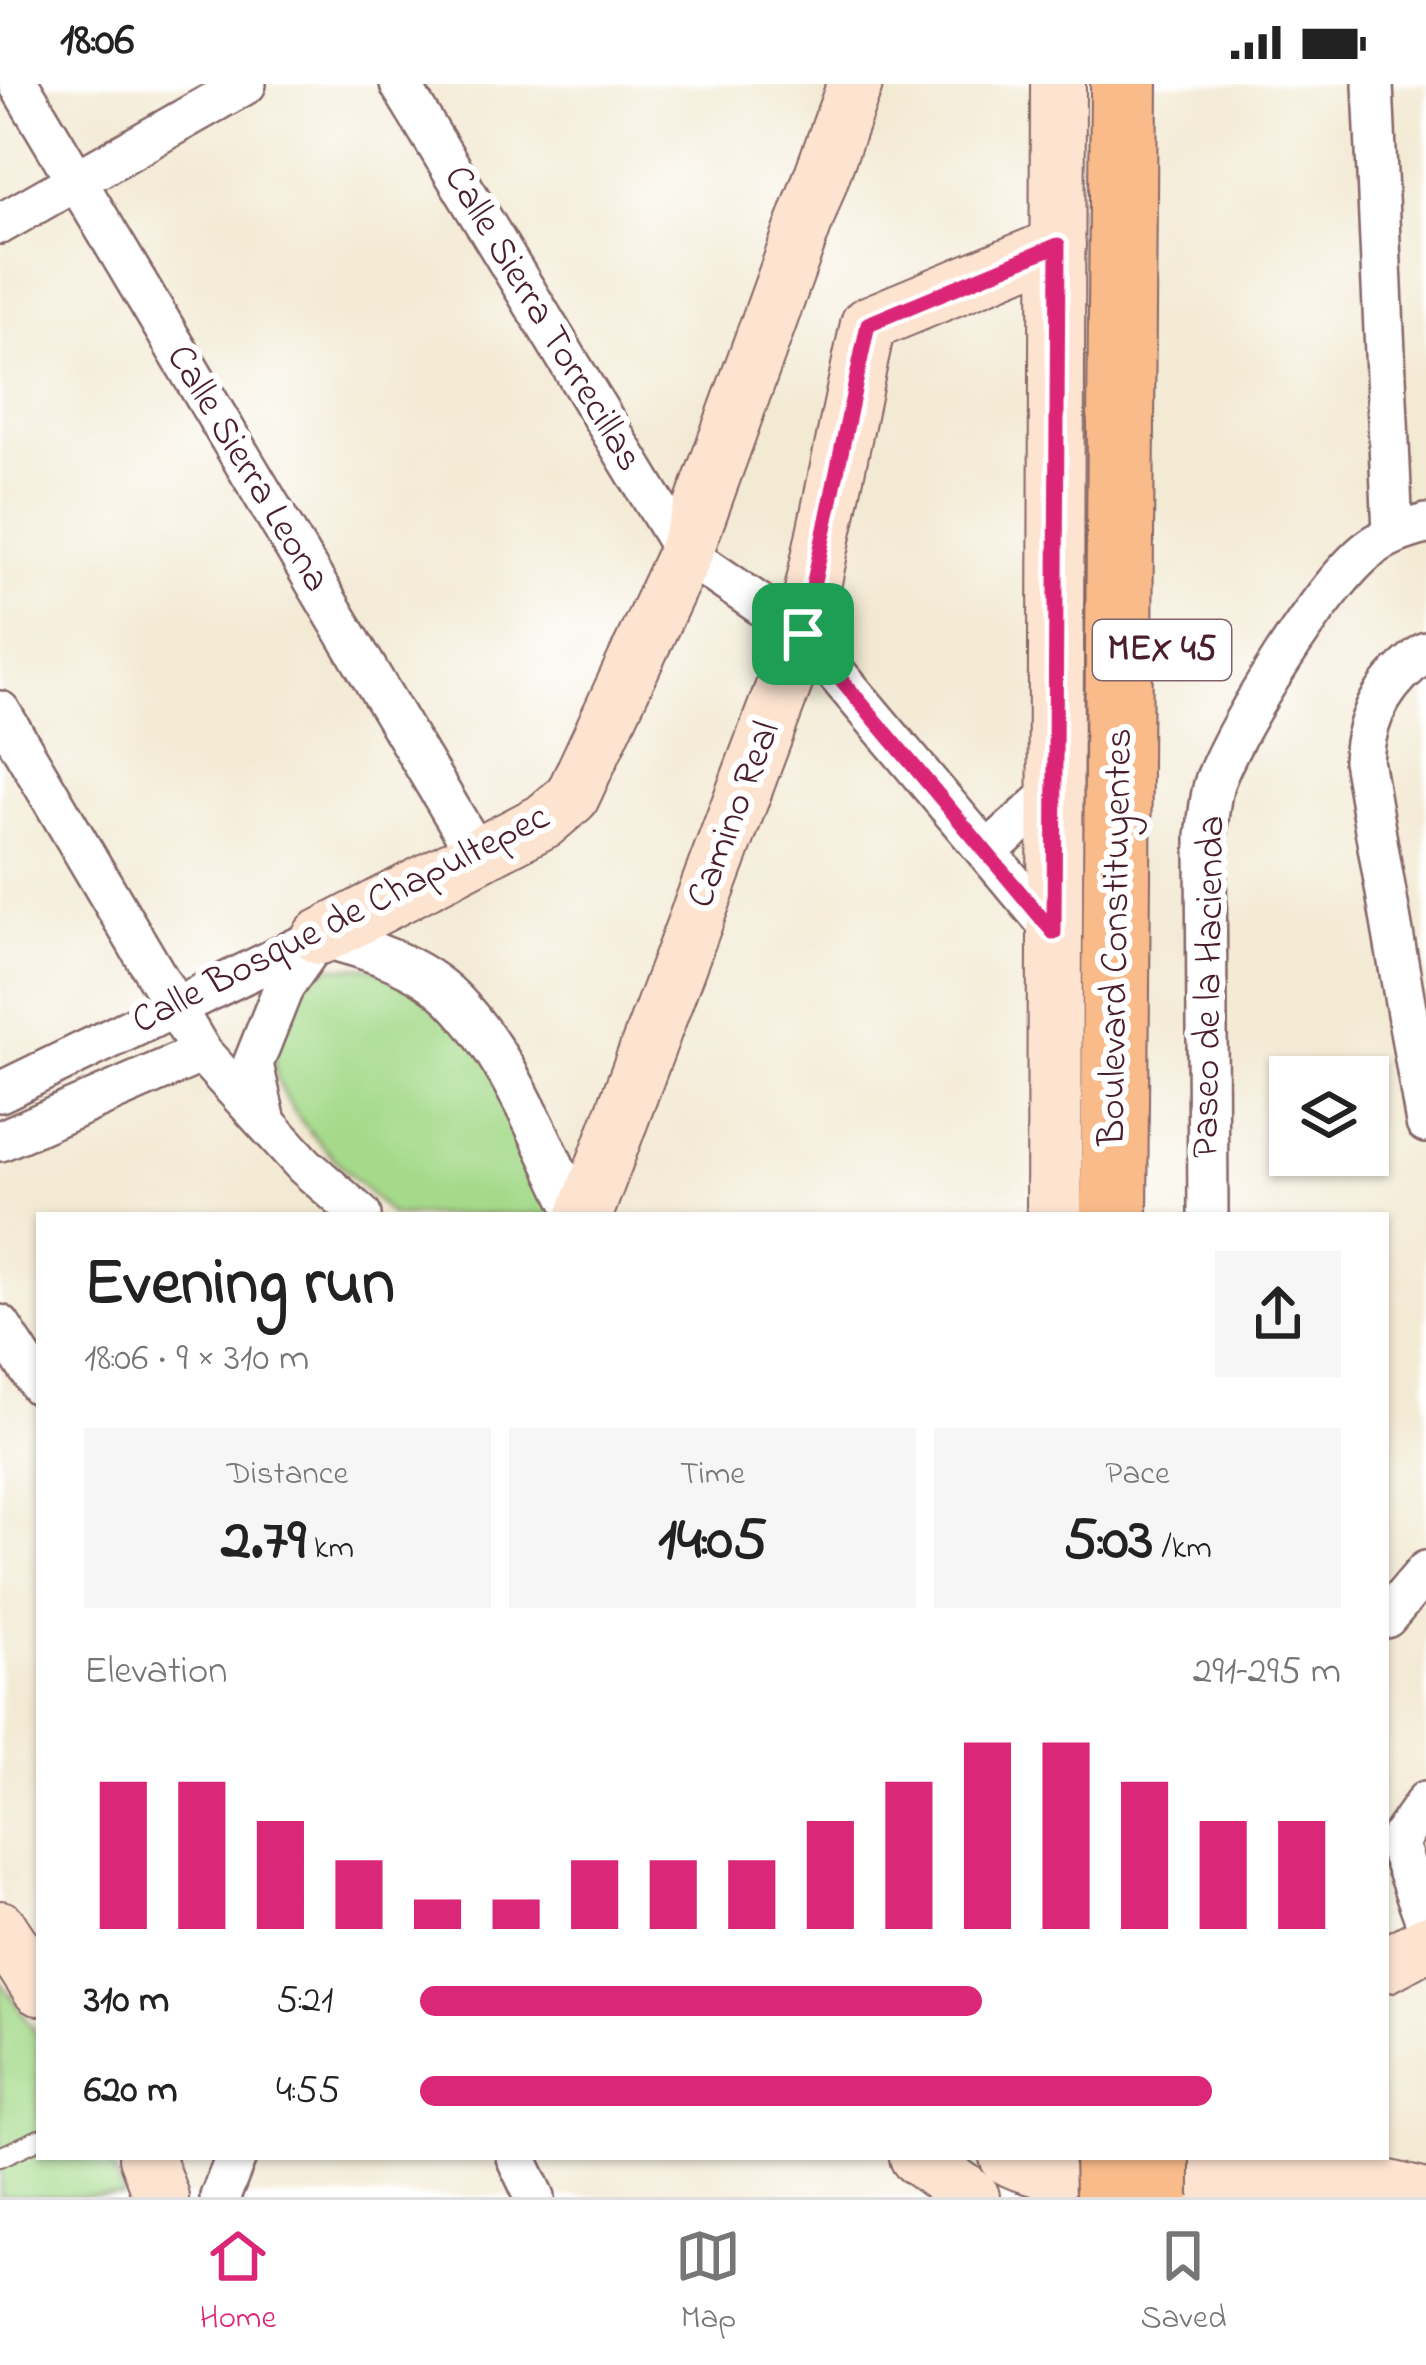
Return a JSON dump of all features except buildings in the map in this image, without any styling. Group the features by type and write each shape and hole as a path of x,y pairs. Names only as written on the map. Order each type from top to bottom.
{"highway":[{"name":"Boulevard Constituyentes","path":"1114,1212 1124,84"},
{"name":"Boulevard Constituyentes","path":"1160,1212 1165,84"},
{"path":"1108,2160 1109,2197"},
{"path":"1156,2160 1156,2197"}],"street":[{"name":"Calle Sierra Leona","path":"19,84 477,854"},
{"path":"0,224 246,84"},
{"name":"Calle Sierra Torrecillas","path":"400,84 685,553"},
{"name":"Calle Bosque de Chapultepec","path":"0,1092 320,937 544,821 572,797 685,553 855,84"},
{"path":"1054,1212 1058,84"},
{"path":"1372,84 1410,528"},
{"name":"Camino Real","path":"582,1212 803,634 868,324 1058,245"},
{"name":"Paseo de la Hacienda","path":"1208,1212 1207,836 1214,785 1236,736 1331,588 1366,552 1410,528"},
{"path":"685,553 803,634 1054,933"},
{"path":"1424,664 1382,696 1365,726 1363,760 1426,1123"},
{"path":"0,711 202,1053 305,1166 358,1212"},
{"path":"988,850 1056,790"},
{"path":"267,1125 253,1064 284,986 320,937 365,948 412,970 452,998 497,1057 579,1212"},
{"name":"Calle Bosque de Chapultepec","path":"0,1142 202,1053"},
{"path":"0,1325 36,1380"},
{"path":"1389,1614 1426,1570"},
{"path":"1426,1801 1396,1843 1426,1922"},
{"path":"0,1928 36,1983"},
{"path":"1389,1963 1426,1943"},
{"path":"147,2160 161,2197"},
{"path":"220,2197 235,2160"},
{"path":"517,2160 535,2197"},
{"path":"908,2160 923,2197"},
{"path":"921,2160 972,2197"},
{"path":"1011,2160 1025,2169 1074,2179 1333,2177 1426,2197"}],"lane":[{"path":"1,2156 36,2140"}],"green space":[{"path":"331,967 371,967 407,978 490,1055 566,1212 388,1212 320,1144 278,1081 275,1053 302,981"},
{"path":"0,1979 36,2033 36,2160 109,2160 124,2197 0,2197"}],"route":[{"path":"1058,245 1054,933 803,634 868,324 1058,245"}]}
